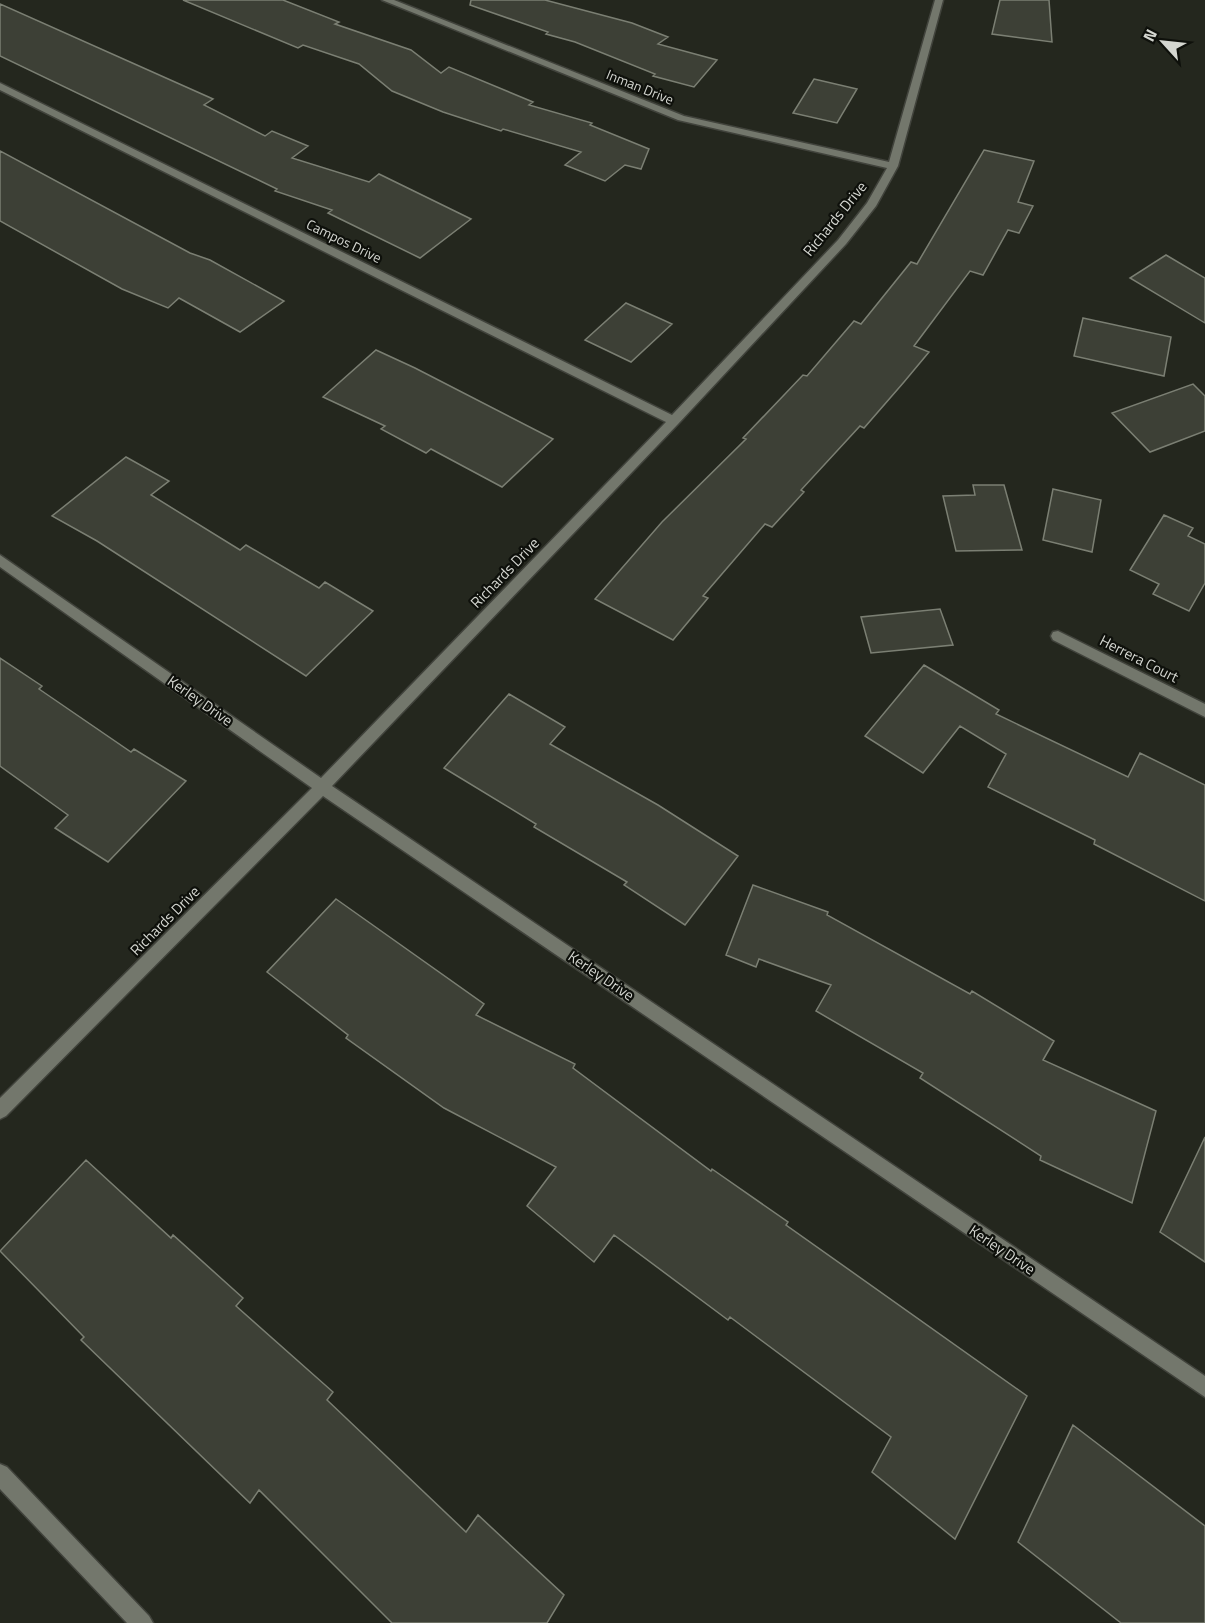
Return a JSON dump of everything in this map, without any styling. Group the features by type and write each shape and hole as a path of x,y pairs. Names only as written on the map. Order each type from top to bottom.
{"street":[{"name":"Inman Drive","path":"386,0 681,118 894,166"},
{"name":"Richards Drive","path":"0,1110 322,787 674,422 842,242 872,204 894,166 939,0"},
{"name":"Campos Drive","path":"0,87 674,422"},
{"name":"Kerley Drive","path":"0,560 322,787 1205,1388"},
{"name":"Herrera Court","path":"1058,636 1205,711"},
{"path":"0,1474 142,1623"}],"building":[{"path":"183,0 283,0 339,22 335,24 411,50 441,73 449,67 533,102 529,105 592,123 590,125 649,149 641,169 625,165 605,181 565,165 581,152 503,129 501,131 443,112 392,91 359,64 303,45 298,48"},
{"path":"471,0 545,0 632,23 668,37 658,44 717,60 694,87 653,76 655,74 575,42 546,34 548,32 470,5"},
{"path":"1000,0 1049,0 1052,42 992,34"},
{"path":"0,4 213,99 204,105 265,136 272,131 308,146 292,158 369,182 379,174 471,219 420,258 328,213 332,210 275,191 277,189 0,56"},
{"path":"814,79 857,89 837,123 793,113"},
{"path":"984,150 1034,161 1018,202 1033,206 1019,233 1008,230 983,275 970,271 914,346 929,352 904,382 864,428 860,426 801,490 804,492 772,527 765,524 703,596 708,598 673,640 595,599 662,522 746,439 743,438 803,375 807,376 854,321 861,324 911,262 917,264"},
{"path":"0,151 284,301 240,332 179,298 168,308 122,289 0,221"},
{"path":"1166,255 1205,278 1205,323 1130,278"},
{"path":"626,303 672,324 631,362 585,340"},
{"path":"1083,318 1171,337 1164,376 1074,356"},
{"path":"376,350 553,439 502,487 431,449 426,453 381,429 385,426 323,397"},
{"path":"1193,384 1205,396 1205,431 1150,452 1112,413"},
{"path":"126,457 169,481 151,495 240,550 246,545 319,588 325,582 373,611 306,676 97,541 52,516"},
{"path":"973,485 1004,485 1022,550 956,551 943,496 975,495"},
{"path":"1053,489 1101,500 1092,552 1043,540"},
{"path":"1164,515 1193,528 1188,536 1205,544 1205,583 1189,611 1153,594 1159,584 1130,570"},
{"path":"940,609 953,645 871,653 861,617"},
{"path":"0,658 42,686 39,689 131,752 134,749 186,781 108,862 55,828 68,815 0,766"},
{"path":"924,665 999,710 996,714 1128,777 1140,753 1205,785 1205,901 1094,844 1095,840 988,787 1006,754 960,726 923,773 865,736"},
{"path":"509,694 565,727 550,744 658,805 738,856 685,925 624,885 627,882 534,827 536,824 444,768"},
{"path":"753,885 828,912 827,915 970,994 972,991 1054,1041 1043,1060 1156,1111 1132,1203 1040,1160 1041,1156 920,1078 923,1073 816,1011 831,985 759,959 756,967 726,955"},
{"path":"336,899 484,1004 476,1015 575,1064 573,1068 711,1171 712,1169 788,1222 786,1225 1027,1396 955,1539 872,1472 891,1437 730,1317 728,1320 614,1235 594,1262 527,1206 556,1167 444,1108 346,1038 348,1035 267,972"},
{"path":"1205,1137 1205,1262 1160,1232"},
{"path":"86,1160 171,1238 173,1235 243,1298 236,1306 333,1392 327,1400 466,1532 478,1515 564,1595 547,1623 392,1623 259,1490 250,1503 81,1340 84,1337 0,1251"},
{"path":"1073,1425 1205,1526 1205,1623 1121,1623 1018,1542"}]}
